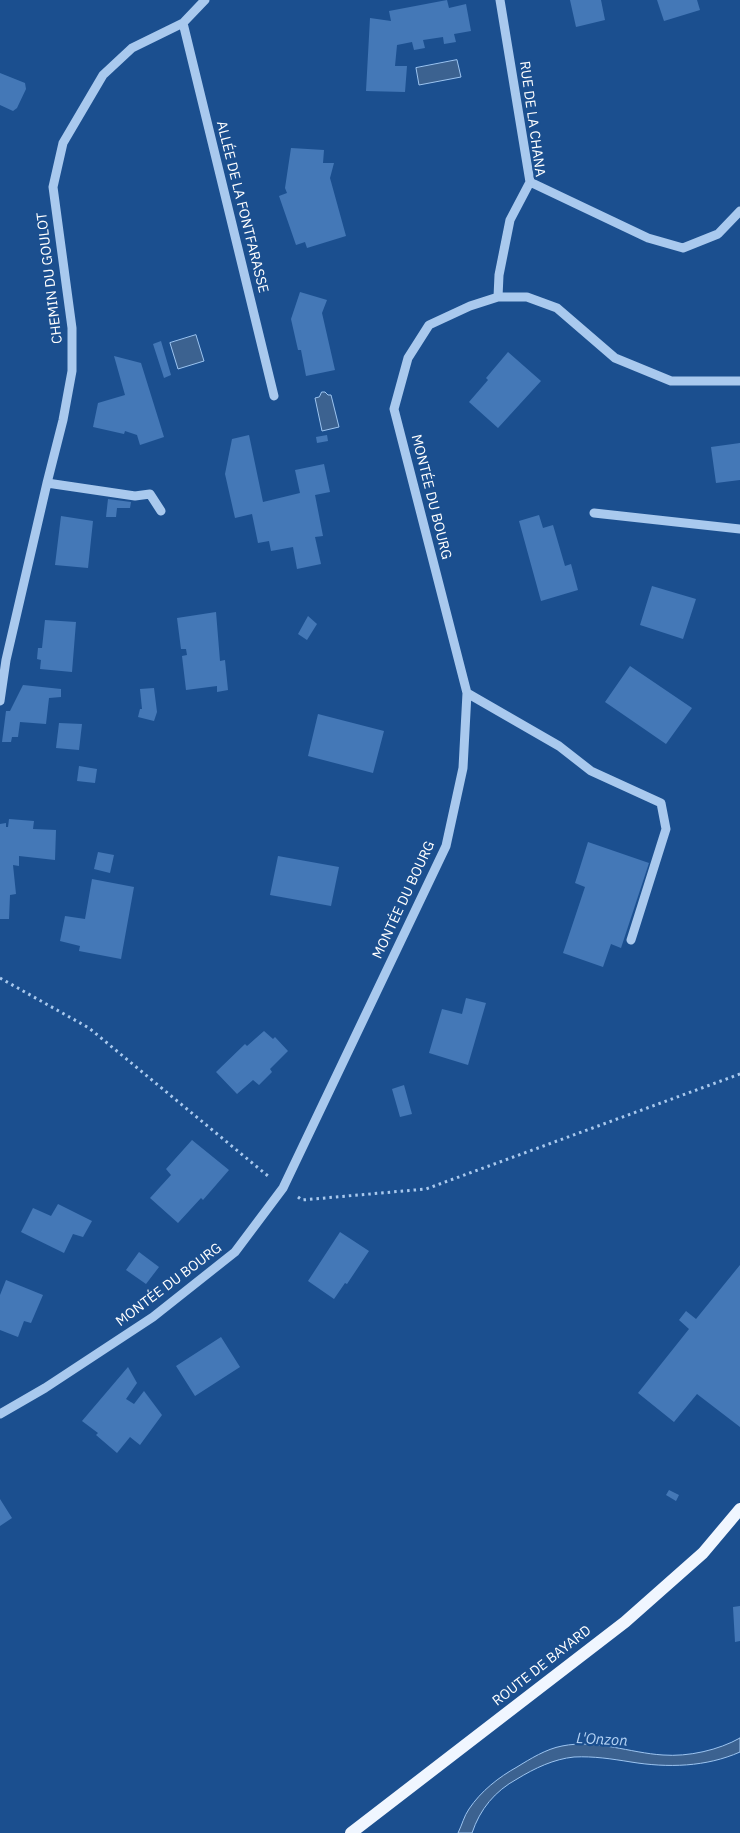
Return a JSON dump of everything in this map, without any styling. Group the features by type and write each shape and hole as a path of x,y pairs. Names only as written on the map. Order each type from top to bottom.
{"main road":[{"name":"ROUTE DE BAYARD","path":"350,1833 625,1622 702,1553 740,1509"}],"street":[{"name":"CHEMIN DU GOULOT","path":"0,701 6,660 63,420 72,371 72,328 53,187 63,142 103,75 132,48 183,23 205,0"},
{"name":"RUE DE LA CHANA","path":"498,297 499,275 510,220 530,182 500,0"},
{"name":"ALLÉE DE LA FONTFARASSE","path":"183,23 274,396"},
{"path":"530,182 648,238 683,248 718,234 740,211"},
{"name":"MONTÉE DU BOURG","path":"0,1414 45,1388 153,1317 235,1252 283,1188 446,846 463,768 467,693 394,409 408,358 429,324 470,306 498,297 526,297 557,308 615,358 671,381 740,381"},
{"path":"47,482 135,496 150,494 161,511"},
{"path":"594,513 740,529"},
{"path":"467,693 559,746 591,771 661,803 666,829 631,940"}],"path":[{"path":"0,978 89,1028 283,1188 302,1200 426,1189 740,1074"}],"water":[{"path":"457,60 461,77 419,85 416,68"},
{"path":"196,335 204,361 178,369 170,343"},
{"path":"322,392 331,395 339,427 322,431 315,398 319,397"},
{"path":"740,1738 740,1752 714,1761 687,1765 645,1764 581,1757 552,1762 531,1771 502,1789 479,1816 472,1833 458,1833 467,1812 485,1790 510,1771 550,1749 575,1744 587,1744 651,1754 683,1755 713,1749"}],"building":[{"path":"447,0 449,8 466,4 471,31 454,34 456,42 444,44 443,37 423,40 425,48 414,50 412,42 397,45 395,66 407,66 405,92 366,91 370,18 391,21 389,11"},
{"path":"570,0 601,0 605,20 576,27"},
{"path":"657,0 697,0 700,10 664,21"},
{"path":"0,73 25,83 26,89 17,108 13,111 0,105"},
{"path":"291,148 324,150 323,163 334,163 330,178 346,236 307,248 305,242 296,245 279,196 287,193 285,188"},
{"path":"300,292 327,300 322,313 335,370 306,376 301,350 298,350 291,319"},
{"path":"161,341 171,375 164,378 153,344"},
{"path":"508,352 541,381 498,428 469,402"},
{"path":"114,356 141,363 164,437 140,445 137,435 125,431 124,434 93,427 98,403 125,395"},
{"path":"249,435 263,502 300,493 295,470 324,464 330,492 315,495 323,536 315,537 321,564 297,569 293,547 271,551 269,541 258,543 252,514 235,518 225,474 232,439"},
{"path":"327,435 328,441 317,443 316,437"},
{"path":"740,443 740,480 716,483 711,447"},
{"path":"108,499 131,502 130,508 117,508 116,517 106,517"},
{"path":"539,515 543,528 553,525 565,566 571,564 578,590 541,601 519,521"},
{"path":"61,516 93,521 88,568 55,565"},
{"path":"652,586 696,599 683,639 640,625"},
{"path":"216,612 220,661 225,660 228,690 217,692 217,686 186,690 182,656 187,655 186,649 181,649 177,618"},
{"path":"308,616 317,624 307,640 298,634"},
{"path":"45,620 76,622 72,672 40,669 41,660 37,659 38,648 42,648"},
{"path":"630,666 692,708 666,744 605,702"},
{"path":"23,685 61,689 61,697 49,698 46,724 20,722 18,737 12,737 11,742 2,742 6,711 10,711"},
{"path":"154,688 157,712 154,721 138,717 140,709 142,709 140,689"},
{"path":"318,714 384,731 373,773 308,756"},
{"path":"59,723 82,724 79,750 56,748"},
{"path":"79,766 97,769 95,783 77,781"},
{"path":"9,819 34,821 33,829 56,830 55,860 19,856 19,866 13,865 16,894 10,895 9,919 0,919 0,824 6,823 6,827 8,827"},
{"path":"588,842 649,863 621,948 611,944 603,967 563,953 585,887 575,883"},
{"path":"98,852 114,855 110,873 94,869"},
{"path":"278,856 339,867 331,906 270,895"},
{"path":"92,879 134,887 121,959 79,951 80,946 60,941 65,916 85,919"},
{"path":"466,998 486,1003 468,1065 429,1053 442,1009 462,1014"},
{"path":"264,1031 273,1039 275,1037 288,1051 270,1069 272,1072 259,1085 253,1080 237,1094 216,1072 245,1044 247,1046"},
{"path":"404,1085 412,1114 400,1117 392,1089"},
{"path":"192,1140 229,1170 203,1200 201,1198 178,1223 150,1198 171,1175 166,1169"},
{"path":"58,1204 92,1221 83,1237 73,1234 64,1253 21,1232 33,1208 51,1216"},
{"path":"340,1232 369,1251 347,1284 345,1283 334,1299 308,1281"},
{"path":"139,1252 159,1267 146,1284 126,1270"},
{"path":"740,1265 740,1427 697,1394 674,1422 638,1393 689,1329 679,1320 686,1311 696,1319"},
{"path":"6,1280 43,1295 31,1323 24,1321 18,1337 0,1330 0,1295"},
{"path":"221,1337 240,1367 195,1396 176,1366"},
{"path":"128,1367 137,1383 126,1399 134,1404 144,1391 162,1415 140,1445 130,1437 117,1453 96,1435 98,1433 82,1421"},
{"path":"669,1490 679,1495 676,1501 666,1495"},
{"path":"0,1499 12,1518 0,1526"},
{"path":"740,1606 740,1641 735,1642 733,1607"}],"water label":[{"name":"L'Onzon","path":"602,1740"}]}
